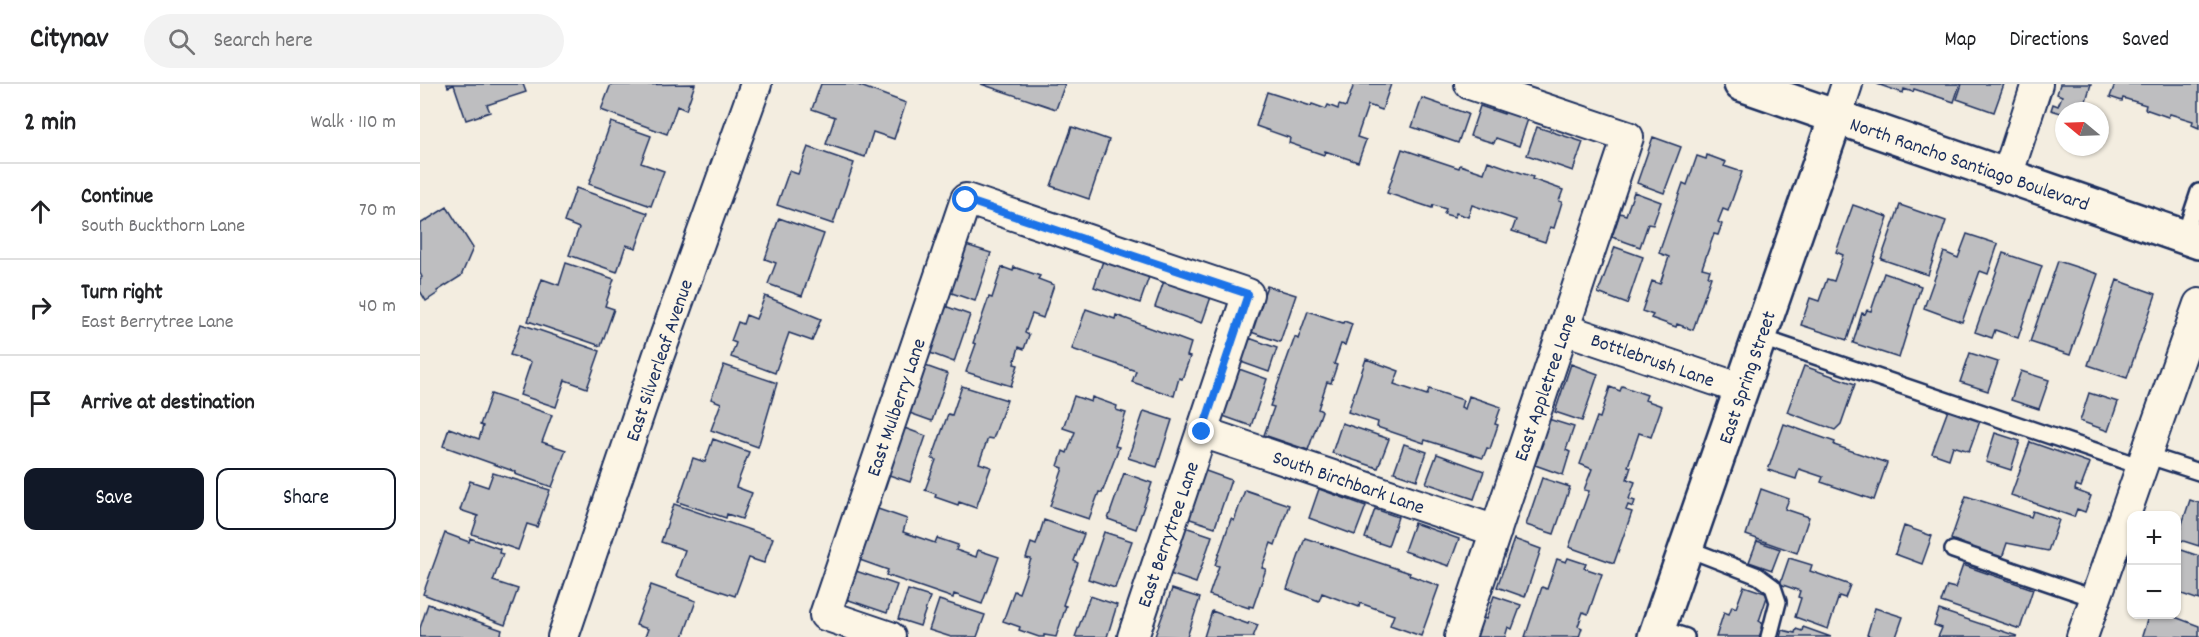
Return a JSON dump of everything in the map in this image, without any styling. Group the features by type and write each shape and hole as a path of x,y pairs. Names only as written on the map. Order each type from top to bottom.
{"street":[{"name":"East Silverleaf Avenue","path":"563,637 658,357 756,84"},
{"name":"East Appletree Lane","path":"1460,637 1628,137 1470,84"},
{"name":"North Rancho Santiago Boulevard","path":"1741,84 2192,240"},
{"path":"1836,117 1847,84"},
{"path":"2007,176 2037,84"},
{"name":"East Spring Street","path":"1666,634 1686,548 1836,117"},
{"name":"East Mulberry Lane","path":"890,637 825,615 966,200 1248,294"},
{"name":"East Berrytree Lane","path":"1132,637 1248,294"},
{"path":"2082,637 2199,304"},
{"name":"Bottlebrush Lane","path":"1564,329 1742,388"},
{"name":"South Birchbark Lane","path":"1202,432 1496,531"}],"lane":[{"path":"2192,240 2199,192"},
{"path":"1760,337 2144,460 2199,472"},
{"path":"1686,548 1758,576 1773,587 1778,602 1769,637"},
{"path":"1953,550 2096,598"}],"building":[{"path":"447,84 523,84 526,92 487,105 490,112 466,120 454,85 448,87"},
{"path":"611,84 695,84 686,110 677,106 667,134 601,110"},
{"path":"821,84 855,84 906,103 894,139 873,132 865,157 826,144 835,117 812,109"},
{"path":"981,84 1065,84 1056,109"},
{"path":"1354,84 1391,84 1382,110 1368,105 1357,137 1366,140 1358,162 1325,151 1324,155 1289,143 1290,138 1256,126 1267,92 1311,106 1312,104 1326,109 1328,105 1338,109 1339,105 1346,107"},
{"path":"1877,84 1960,84 1954,102 1914,89 1913,92 1904,89 1903,93"},
{"path":"1962,84 2004,84 1994,112 1957,99"},
{"path":"2060,84 2091,84 2086,102 2060,102 2062,96 2057,94"},
{"path":"2115,84 2199,84 2199,128 2192,125 2193,121 2170,114 2168,117 2145,109 2146,105 2123,98 2122,101 2110,97"},
{"path":"1422,98 1468,114 1458,143 1412,127"},
{"path":"1480,106 1504,114 1506,108 1529,116 1519,146 1496,138 1494,143 1470,136"},
{"path":"611,122 651,136 641,163 664,171 651,206 589,184"},
{"path":"1072,127 1109,140 1089,199 1051,186"},
{"path":"1537,127 1583,142 1573,171 1527,155"},
{"path":"1653,137 1681,147 1664,193 1637,183"},
{"path":"808,147 854,163 833,224 777,205 789,171 798,174"},
{"path":"1402,149 1459,168 1460,165 1484,173 1488,161 1563,190 1554,228 1550,227 1545,242 1512,231 1516,220 1472,205 1468,217 1456,213 1455,217 1444,214 1446,209 1433,205 1432,208 1387,193"},
{"path":"1707,155 1726,162 1724,166 1742,172 1728,211 1723,209 1718,222 1722,224 1718,235 1714,234 1702,268 1710,270 1708,276 1711,277 1693,330 1651,318 1653,315 1642,311 1652,281 1660,284 1669,257 1659,253 1683,183 1687,185 1697,156 1706,159"},
{"path":"576,188 648,213 636,248 626,245 617,272 569,255 579,228 564,222"},
{"path":"1634,192 1661,202 1653,225 1648,224 1640,247 1612,237 1620,213 1626,215"},
{"path":"1853,205 1888,217 1847,340 1801,325 1810,298 1819,301 1827,279 1834,281 1843,255 1836,252"},
{"path":"1900,205 1946,221 1928,275 1881,259"},
{"path":"447,207 473,248 461,276 426,301 420,291 422,277 420,273 420,224"},
{"path":"779,218 824,234 802,296 768,284 776,263 765,259"},
{"path":"1967,234 1998,244 1988,274 1980,271 1962,322 1924,308 1944,252 1958,258"},
{"path":"963,244 991,253 975,301 946,291"},
{"path":"1615,247 1643,257 1627,304 1598,293"},
{"path":"2003,253 2042,266 2018,338 1995,330 1992,338 1975,332"},
{"path":"1104,258 1150,274 1140,303 1094,287"},
{"path":"2058,261 2098,274 2070,355 2030,342"},
{"path":"566,263 614,279 605,306 614,309 601,346 528,321 542,279 559,285"},
{"path":"1002,267 1013,271 1014,267 1040,276 1038,279 1054,285 1043,318 1032,314 1025,333 1029,335 1024,349 1019,347 1014,364 1018,365 1011,386 966,372 976,344 973,343"},
{"path":"1884,273 1921,286 1899,358 1853,343 1862,313 1865,314 1867,310 1871,311"},
{"path":"1165,278 1212,294 1202,323 1155,307"},
{"path":"2117,280 2156,294 2127,378 2088,365"},
{"path":"1267,286 1296,295 1280,342 1251,332"},
{"path":"765,296 821,319 812,341 789,333 775,373 731,357 736,343 731,341 738,322 743,324 746,315 756,319"},
{"path":"942,305 970,315 954,362 925,351"},
{"path":"1086,309 1115,319 1116,315 1191,343 1187,356 1190,357 1182,379 1179,378 1174,396 1132,382 1136,371 1072,349"},
{"path":"1308,311 1352,324 1345,345 1341,344 1334,364 1337,365 1331,383 1327,382 1318,409 1322,411 1308,450 1264,435 1274,407 1270,406 1295,337 1298,339"},
{"path":"521,324 600,351 587,388 565,380 556,407 520,395 531,362 510,355"},
{"path":"1249,338 1277,348 1269,372 1241,362"},
{"path":"1970,353 1998,362 1988,391 1960,382"},
{"path":"1366,359 1399,371 1394,384 1427,395 1429,389 1463,400 1461,407 1465,409 1469,396 1501,407 1490,449 1487,448 1483,458 1425,440 1424,443 1377,427 1378,422 1348,412"},
{"path":"920,364 948,374 932,421 904,411"},
{"path":"1571,364 1598,374 1582,421 1555,412"},
{"path":"724,365 777,383 758,447 711,430 721,403 711,399"},
{"path":"1804,366 1855,384 1841,424 1835,430 1787,412"},
{"path":"1239,369 1267,379 1251,426 1223,416"},
{"path":"2021,371 2049,380 2039,409 2011,400"},
{"path":"962,386 1007,400 993,439 988,438 979,463 991,467 976,508 935,497 936,494 925,490 936,460 932,459 948,414 952,415"},
{"path":"1622,386 1647,395 1645,400 1662,406 1651,437 1639,433 1628,466 1631,467 1627,479 1635,482 1629,499 1635,501 1633,507 1628,505 1626,510 1632,512 1614,563 1569,547 1589,491 1584,490 1592,469 1580,464 1597,417 1600,418 1610,387 1620,391"},
{"path":"2089,393 2118,402 2108,431 2080,421"},
{"path":"491,394 552,415 542,442 566,450 552,487 443,446 449,428 479,439 483,426 480,425"},
{"path":"1074,396 1091,402 1092,397 1117,406 1116,410 1126,413 1115,446 1119,447 1102,493 1099,492 1089,519 1050,506 1063,468 1058,466 1063,451 1067,453 1075,432 1063,428"},
{"path":"1948,410 1980,421 1969,451 1953,446 1949,459 1932,453"},
{"path":"1144,411 1172,420 1157,467 1128,458"},
{"path":"1545,418 1574,427 1566,450 1570,452 1563,475 1535,465 1543,443 1537,441"},
{"path":"1342,423 1389,439 1378,468 1332,453"},
{"path":"1784,424 1835,442 1834,445 1887,463 1874,500 1821,482 1823,477 1799,469 1796,479 1768,470"},
{"path":"899,426 926,436 910,482 883,473"},
{"path":"1995,433 2020,441 2011,470 1986,462"},
{"path":"713,439 749,452 736,487 752,493 742,519 727,514 726,518 678,502 693,458 705,462"},
{"path":"2030,442 2090,463 2081,487 2076,485 2075,490 2091,496 2085,512 2077,509 2074,517 2011,495"},
{"path":"1404,444 1427,452 1417,480 1394,472"},
{"path":"1437,454 1484,471 1474,499 1426,483"},
{"path":"1203,470 1231,480 1215,527 1187,518"},
{"path":"493,473 550,490 537,527 527,524 518,550 472,534 478,516 460,510 470,481 488,487"},
{"path":"1124,473 1152,483 1136,529 1108,519"},
{"path":"1542,478 1570,487 1554,534 1526,525"},
{"path":"1319,489 1366,506 1355,535 1309,518"},
{"path":"1761,489 1789,499 1785,509 1809,517 1797,553 1746,535"},
{"path":"1245,490 1289,505 1275,545 1271,543 1262,568 1266,569 1253,607 1249,606 1249,608 1209,595 1219,566 1215,565 1231,519 1234,521"},
{"path":"1966,496 2031,517 2033,511 2059,520 2048,551 2007,543 2002,558 1959,544 1951,539"},
{"path":"2190,500 2199,503 2199,546 2181,540 2181,527"},
{"path":"674,504 773,538 764,563 749,558 735,596 676,576 685,550 661,542"},
{"path":"875,508 907,519 903,532 935,543 937,538 958,545 956,550 976,557 978,550 999,557 982,604 954,594 953,598 886,575 888,570 857,559"},
{"path":"1375,509 1398,517 1388,546 1365,538"},
{"path":"1044,520 1084,534 1074,561 1078,563 1063,605 1066,606 1056,637 1044,635 1044,637 1039,637 1003,621 1014,591 1019,593 1031,559 1026,558 1031,543 1036,545"},
{"path":"1414,523 1459,539 1449,566 1404,551"},
{"path":"1182,526 1212,536 1196,583 1167,573"},
{"path":"1904,526 1932,536 1922,564 1895,554"},
{"path":"1104,532 1132,541 1115,588 1088,579"},
{"path":"445,533 469,542 470,538 500,549 499,553 503,554 493,581 518,589 505,625 423,594"},
{"path":"1305,538 1410,573 1409,575 1439,586 1421,636 1390,625 1394,615 1360,603 1359,607 1322,593 1319,601 1287,589"},
{"path":"1514,539 1541,549 1525,597 1497,587"},
{"path":"1757,541 1780,549 1772,570 1749,562"},
{"path":"2181,550 2199,556 2199,600 2181,594"},
{"path":"1568,558 1586,564 1584,568 1602,574 1588,614 1583,612 1578,626 1582,628 1579,637 1525,637 1542,587 1547,589 1557,559 1566,562"},
{"path":"1789,558 1812,565 1810,571 1850,585 1845,598 1839,596 1828,629 1795,617 1801,598 1798,597 1800,591 1780,584"},
{"path":"1963,565 2033,589 2020,629 1941,602 1947,586 1955,588"},
{"path":"850,569 897,585 887,613 840,597"},
{"path":"651,585 696,601 683,637 645,637 648,629 636,625"},
{"path":"1744,586 1768,594 1759,621 1763,628 1759,637 1716,637 1724,612 1729,614 1732,606 1736,608"},
{"path":"1172,589 1200,598 1187,637 1155,636"},
{"path":"908,590 930,597 920,626 898,619"},
{"path":"1090,596 1117,605 1107,637 1075,637"},
{"path":"1494,596 1521,605 1512,629 1508,627 1505,637 1473,637 1480,617 1486,619"},
{"path":"939,600 985,615 977,637 951,637 929,630"},
{"path":"428,604 502,630 500,637 420,637 420,628"},
{"path":"1875,608 1903,617 1896,637 1867,635"},
{"path":"1939,610 2017,636 1938,637 1942,628 1934,625"},
{"path":"1212,611 1248,624 1249,622 1258,625 1253,637 1204,637"},
{"path":"2147,619 2180,619 2199,626 2199,637 2142,636"},
{"path":"1803,627 1831,637 1780,637 1782,630 1795,633 1796,629 1802,631"}],"route":[{"path":"966,200 1248,294 1202,432"}]}
